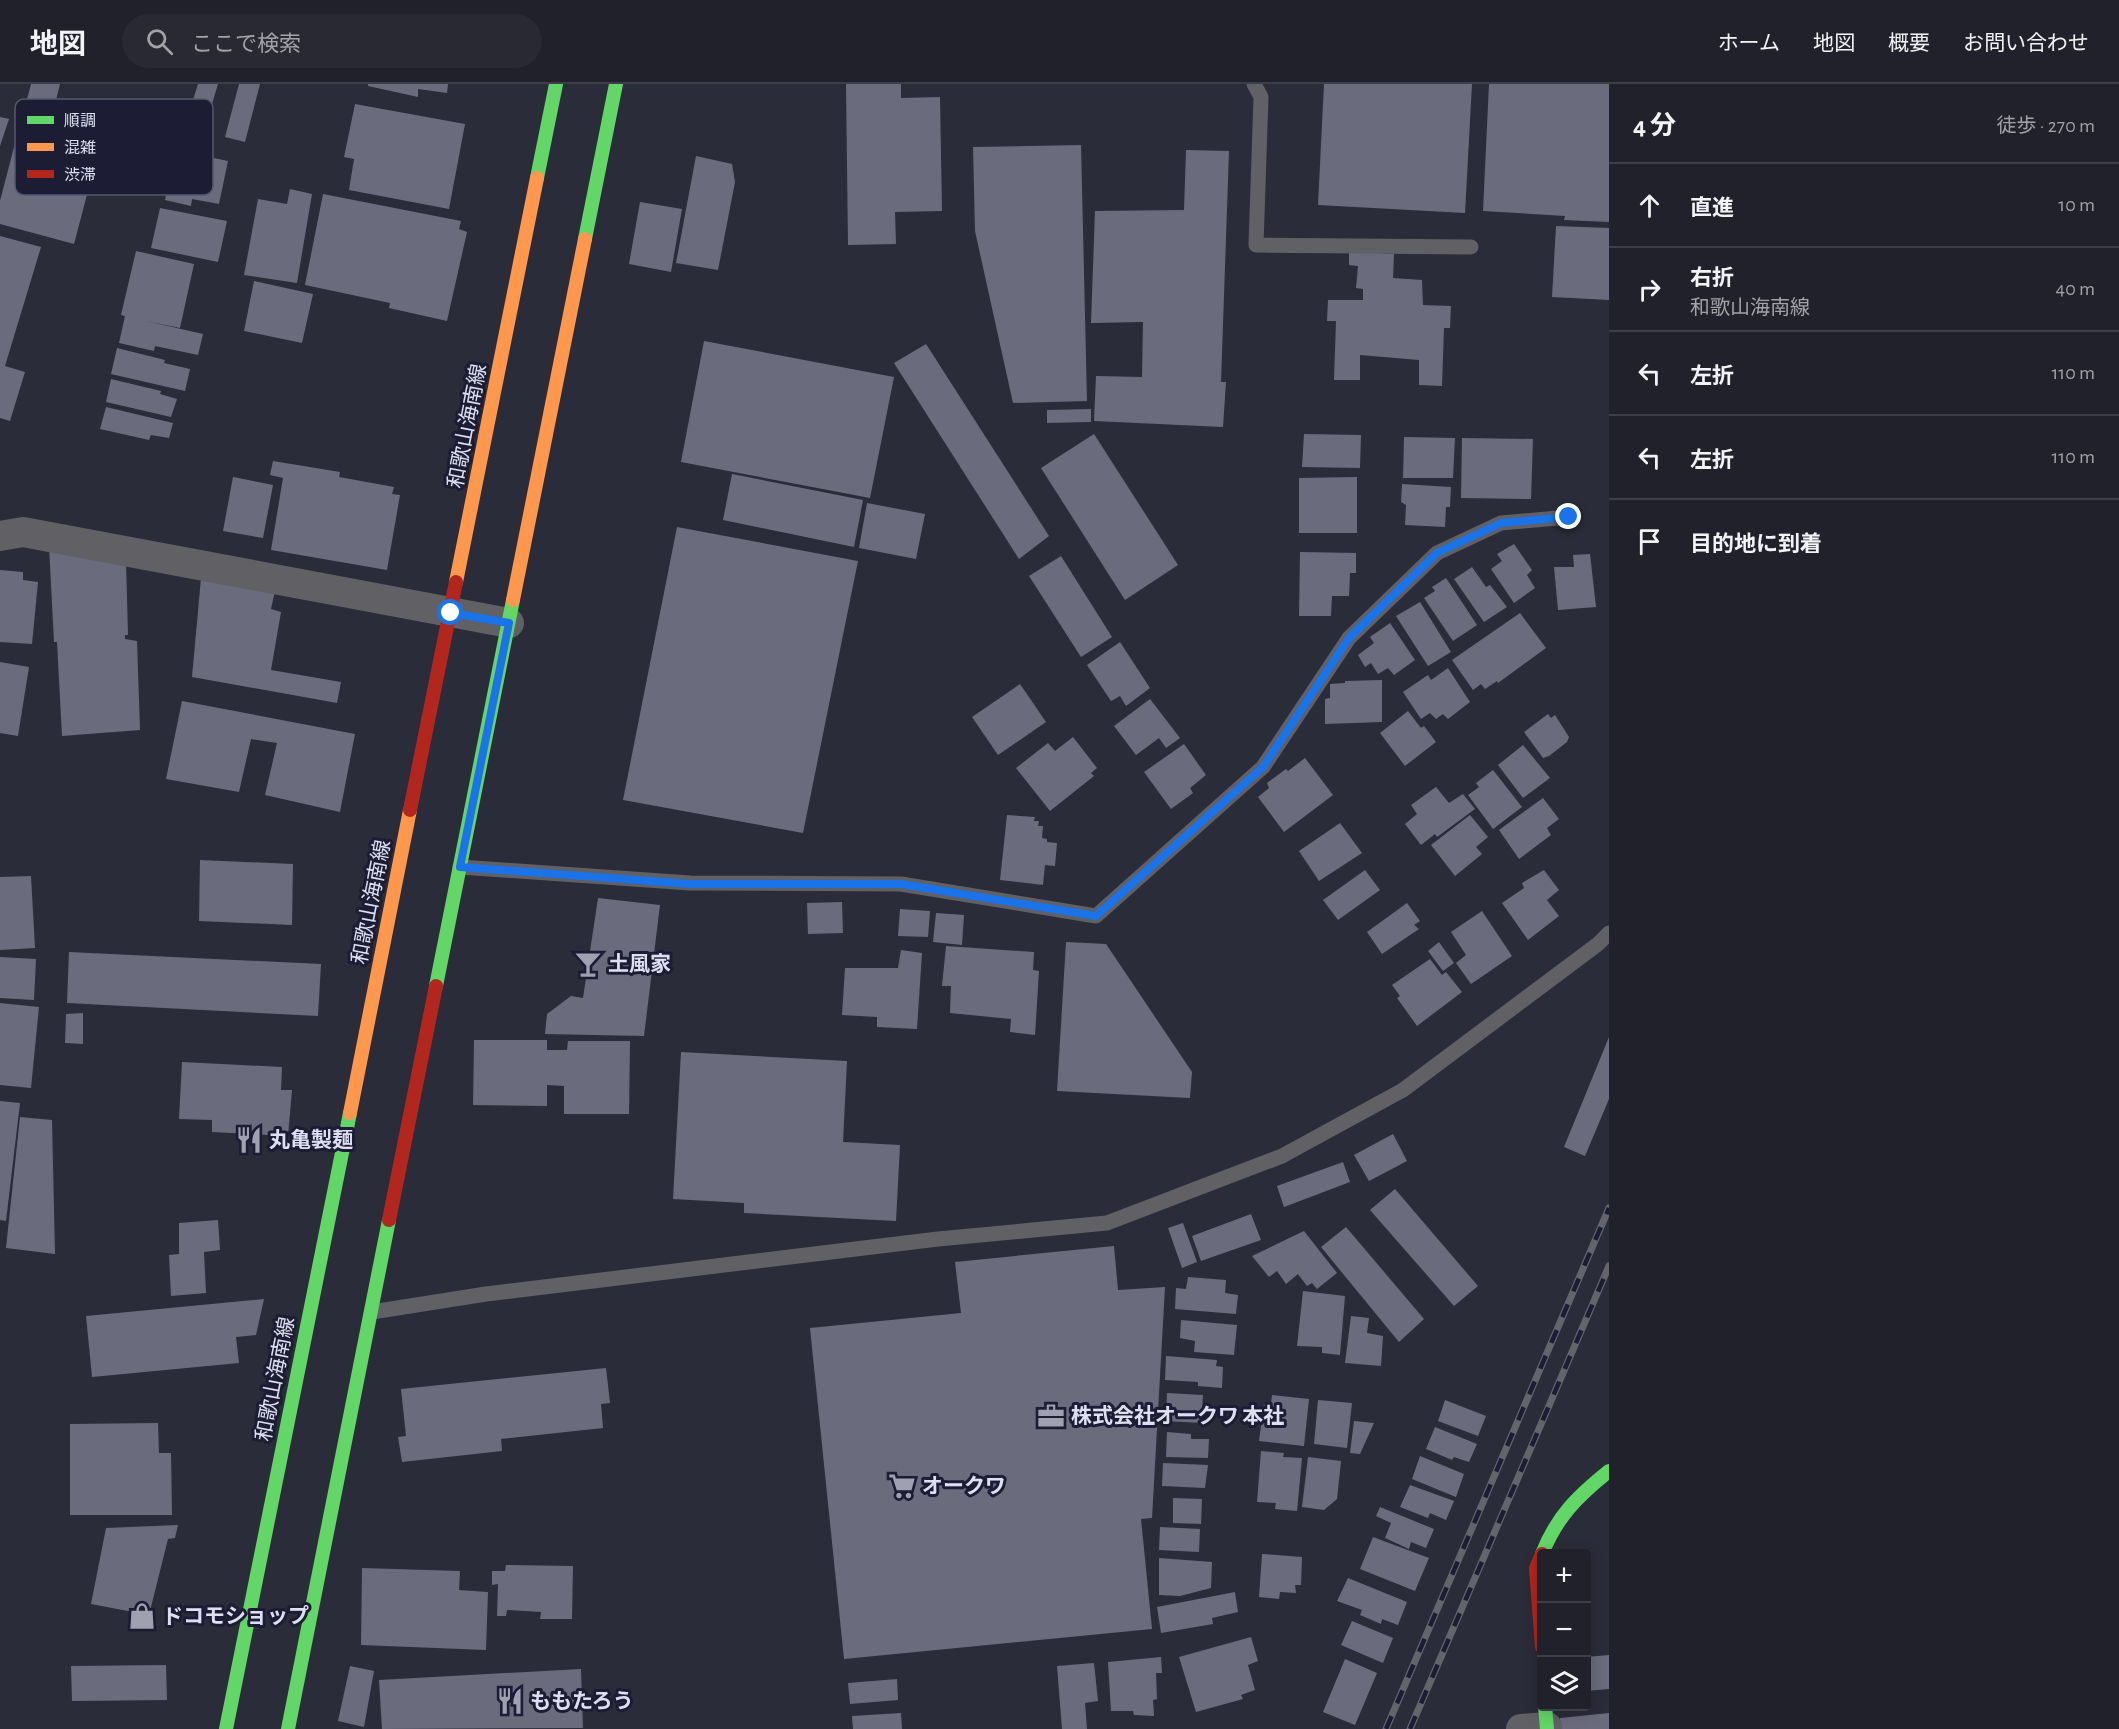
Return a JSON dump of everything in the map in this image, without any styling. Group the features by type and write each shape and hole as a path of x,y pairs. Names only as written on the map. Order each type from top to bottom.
{"main road":[{"name":"和歌山海南線","path":"226,1729 556,84"},
{"path":"288,1729 616,84"},
{"path":"1544,1549 1549,1535 1572,1502 1609,1471"},
{"path":"1537,1566 1537,1581"}],"street":[{"path":"0,536 23,532 509,623"}],"lane":[{"path":"1254,84 1261,97 1256,245 1471,248"},
{"path":"460,867 690,884 901,884 1096,916 1263,767 1349,638 1437,553 1501,523 1569,517"},
{"path":"372,1312 486,1294 938,1239 1107,1223 1282,1156 1403,1090 1598,944 1609,933"}],"building":[{"path":"31,84 60,84 56,99 27,99"},
{"path":"198,84 218,84 213,101 193,99"},
{"path":"239,84 260,84 245,142 225,137"},
{"path":"368,84 448,84 447,93 418,89 418,97 368,86"},
{"path":"846,84 901,84 901,98 940,97 942,211 895,212 896,244 848,245"},
{"path":"1324,84 1472,84 1465,213 1318,205"},
{"path":"1489,84 1609,84 1609,222 1564,220 1565,216 1483,211"},
{"path":"355,104 465,124 449,209 349,190 354,159 344,157"},
{"path":"0,117 9,119 0,146"},
{"path":"15,143 15,195 87,195 74,244 0,224 0,201"},
{"path":"1081,145 1087,401 1013,403 975,231 973,147"},
{"path":"1186,150 1229,151 1221,382 1226,382 1223,427 1094,421 1096,376 1142,377 1143,322 1091,323 1095,211 1184,210"},
{"path":"696,156 732,164 735,182 718,270 676,263"},
{"path":"213,158 228,161 219,204 192,199 191,206 165,200 166,195 213,195"},
{"path":"290,189 312,194 297,283 244,275 258,199 287,204"},
{"path":"323,194 461,221 459,229 467,232 447,321 389,308 390,303 305,285"},
{"path":"640,202 682,209 671,272 629,264"},
{"path":"160,208 227,221 218,262 151,248"},
{"path":"1556,226 1609,228 1609,300 1552,297"},
{"path":"0,236 41,247 5,366 25,372 10,421 0,418"},
{"path":"136,251 194,264 180,328 146,321 203,334 198,355 155,346 154,351 119,343 125,316 121,315"},
{"path":"1349,251 1394,254 1393,278 1422,280 1423,305 1451,306 1450,328 1444,328 1442,386 1419,385 1419,360 1360,355 1360,380 1334,380 1336,321 1327,321 1328,300 1363,300 1363,289 1356,288 1358,266 1349,265"},
{"path":"254,281 313,294 302,343 244,331"},
{"path":"704,341 894,377 870,498 681,462"},
{"path":"926,344 1049,536 1019,559 894,363"},
{"path":"117,348 190,369 185,391 111,374"},
{"path":"111,379 161,391 160,394 177,399 171,417 106,402"},
{"path":"106,407 173,423 169,438 151,435 149,440 100,429"},
{"path":"1091,409 1091,422 1047,423 1047,410"},
{"path":"1094,434 1178,565 1125,600 1041,468"},
{"path":"1304,434 1361,435 1360,468 1302,467"},
{"path":"1404,437 1455,438 1453,478 1403,478"},
{"path":"1462,438 1533,439 1531,499 1461,498"},
{"path":"273,461 340,472 339,477 394,487 392,494 400,495 387,570 271,550 283,478 270,475"},
{"path":"732,474 863,500 854,547 723,520"},
{"path":"233,477 273,485 263,538 223,531"},
{"path":"1357,477 1357,533 1299,533 1299,478"},
{"path":"1402,484 1451,487 1450,507 1446,507 1445,527 1405,525 1406,505 1401,502"},
{"path":"867,503 925,514 916,559 859,548"},
{"path":"677,527 858,561 803,833 623,800"},
{"path":"1514,544 1532,570 1527,575 1535,588 1514,603 1491,569 1502,561 1497,554"},
{"path":"49,546 126,561 128,635 125,635 125,639 137,641 140,730 62,736"},
{"path":"1300,552 1356,553 1356,573 1350,573 1349,596 1332,596 1331,616 1299,616"},
{"path":"1590,554 1596,607 1558,610 1554,567 1574,567 1573,555"},
{"path":"1061,556 1112,637 1081,657 1029,576"},
{"path":"1472,567 1486,587 1490,585 1507,607 1484,622 1454,579"},
{"path":"0,570 23,572 23,580 38,582 32,644 0,642"},
{"path":"201,578 275,591 271,609 281,612 271,670 341,682 337,703 192,677"},
{"path":"1446,578 1477,625 1453,641 1424,598 1435,591 1432,587"},
{"path":"1420,602 1451,652 1428,666 1396,616"},
{"path":"1520,613 1546,648 1498,683 1497,681 1485,689 1481,684 1473,690 1452,660"},
{"path":"1390,623 1415,660 1394,675 1388,668 1378,674 1371,663 1365,667 1358,655 1374,643 1370,637"},
{"path":"1120,642 1150,688 1126,706 1120,696 1111,701 1087,665"},
{"path":"0,662 29,667 18,736 0,733"},
{"path":"1448,668 1470,702 1448,719 1443,714 1436,719 1430,713 1421,719 1403,692 1428,675 1431,680"},
{"path":"1382,680 1382,722 1325,724 1325,699 1330,698 1330,684 1345,683 1345,681"},
{"path":"1020,684 1046,722 998,755 972,717"},
{"path":"1150,699 1180,738 1166,748 1159,738 1136,755 1114,726"},
{"path":"182,701 355,734 340,812 265,795 277,743 251,739 239,792 166,779"},
{"path":"1408,711 1421,728 1424,726 1436,742 1405,766 1380,733"},
{"path":"1548,714 1551,718 1555,715 1569,737 1567,742 1543,758 1524,732"},
{"path":"1073,737 1097,768 1091,773 1094,776 1050,811 1016,768 1048,743 1055,751"},
{"path":"1184,744 1206,775 1190,788 1193,793 1171,809 1144,772"},
{"path":"1523,745 1550,778 1523,798 1498,765"},
{"path":"1305,758 1333,795 1284,832 1258,797 1269,788 1267,783"},
{"path":"1493,770 1522,807 1493,829 1468,795 1479,787 1476,783"},
{"path":"1436,787 1449,803 1463,794 1475,809 1437,837 1435,834 1421,845 1405,824 1417,814 1411,805"},
{"path":"1543,798 1559,819 1547,828 1551,835 1519,859 1499,830"},
{"path":"1007,815 1035,817 1034,821 1039,821 1038,826 1043,826 1042,838 1047,839 1047,842 1057,843 1055,866 1045,865 1043,885 1000,880"},
{"path":"1470,815 1488,837 1476,847 1482,854 1455,876 1431,845"},
{"path":"1340,823 1362,853 1319,881 1299,851"},
{"path":"200,860 293,864 292,925 199,921"},
{"path":"1365,870 1380,890 1338,920 1323,900"},
{"path":"1544,870 1559,890 1547,900 1559,916 1528,940 1502,903 1524,888 1522,883"},
{"path":"31,876 35,948 0,950 0,877"},
{"path":"598,898 660,905 644,1036 545,1034 547,1014 571,996 583,998"},
{"path":"842,902 843,933 808,934 807,903"},
{"path":"1407,903 1420,921 1414,925 1419,929 1382,954 1367,932"},
{"path":"900,909 930,911 928,937 898,936"},
{"path":"1482,911 1512,956 1471,984 1456,963 1466,955 1451,932"},
{"path":"936,913 964,915 962,945 933,942"},
{"path":"1066,942 1106,944 1192,1072 1190,1098 1057,1091"},
{"path":"1439,942 1454,963 1443,971 1428,951"},
{"path":"946,946 1034,952 1033,970 1039,971 1035,1035 1010,1032 1011,1019 950,1013 951,986 942,986"},
{"path":"901,950 922,953 917,1029 877,1027 877,1017 842,1015 845,968 898,968"},
{"path":"69,952 321,964 318,1016 67,1003"},
{"path":"0,957 36,959 34,1000 0,998"},
{"path":"1430,959 1442,975 1446,972 1462,992 1417,1026 1397,998 1400,996 1392,985"},
{"path":"0,1003 39,1007 31,1088 0,1085"},
{"path":"83,1013 83,1044 65,1043 66,1014"},
{"path":"1609,1037 1609,1099 1585,1156 1564,1147"},
{"path":"474,1040 547,1040 547,1050 567,1050 568,1041 630,1041 629,1114 564,1114 564,1086 547,1085 547,1106 473,1105"},
{"path":"681,1052 847,1061 843,1142 900,1145 896,1221 744,1213 744,1203 673,1199"},
{"path":"182,1062 282,1067 281,1090 292,1090 288,1136 212,1132 212,1120 179,1119"},
{"path":"0,1101 20,1103 6,1221 0,1220"},
{"path":"20,1117 52,1120 55,1254 6,1248"},
{"path":"1393,1134 1407,1161 1369,1181 1354,1155"},
{"path":"1343,1162 1350,1182 1284,1207 1277,1186"},
{"path":"1395,1189 1478,1286 1454,1306 1370,1210"},
{"path":"1251,1214 1261,1240 1201,1261 1192,1236"},
{"path":"218,1220 220,1250 204,1252 206,1293 171,1296 169,1255 179,1254 179,1223"},
{"path":"1183,1223 1197,1262 1182,1268 1168,1228"},
{"path":"1346,1227 1424,1319 1399,1342 1321,1247"},
{"path":"1304,1231 1337,1273 1317,1289 1312,1283 1307,1286 1298,1274 1286,1284 1277,1271 1269,1277 1252,1256"},
{"path":"1114,1246 1118,1290 1165,1287 1152,1518 1141,1519 1152,1629 844,1659 810,1328 961,1313 955,1262"},
{"path":"1188,1277 1226,1280 1225,1293 1238,1295 1236,1314 1175,1309 1176,1288 1186,1289"},
{"path":"1303,1291 1345,1296 1340,1355 1322,1353 1322,1347 1297,1346"},
{"path":"264,1299 256,1335 236,1337 239,1363 92,1377 86,1316"},
{"path":"1351,1316 1369,1318 1367,1333 1383,1336 1381,1366 1345,1363"},
{"path":"1181,1320 1237,1325 1234,1355 1194,1352 1195,1341 1180,1338"},
{"path":"1166,1356 1217,1360 1216,1366 1223,1367 1222,1388 1198,1386 1198,1382 1165,1380"},
{"path":"606,1368 610,1403 601,1404 603,1428 501,1439 502,1451 402,1462 398,1437 406,1436 401,1389"},
{"path":"1167,1393 1203,1395 1201,1423 1166,1421"},
{"path":"1272,1395 1309,1399 1304,1446 1259,1441 1264,1404 1271,1404"},
{"path":"1318,1400 1352,1403 1347,1448 1314,1444"},
{"path":"1445,1400 1486,1416 1478,1436 1438,1421"},
{"path":"1354,1421 1374,1423 1360,1454 1350,1453"},
{"path":"158,1423 159,1453 171,1453 172,1515 70,1515 70,1424"},
{"path":"1435,1427 1477,1444 1469,1462 1454,1457 1452,1460 1426,1449"},
{"path":"1167,1432 1191,1434 1191,1439 1209,1439 1208,1458 1166,1457"},
{"path":"1261,1451 1284,1453 1283,1457 1302,1458 1297,1511 1275,1509 1276,1503 1257,1502"},
{"path":"1420,1456 1464,1474 1456,1497 1412,1479"},
{"path":"1308,1457 1341,1461 1337,1499 1324,1510 1302,1507"},
{"path":"1163,1463 1208,1465 1205,1488 1162,1486"},
{"path":"1410,1485 1454,1501 1446,1520 1430,1513 1428,1518 1400,1507"},
{"path":"1173,1498 1202,1499 1201,1524 1173,1523"},
{"path":"1380,1507 1434,1529 1426,1548 1411,1542 1409,1549 1385,1538 1391,1523 1376,1516"},
{"path":"178,1525 175,1538 168,1539 149,1615 91,1604 106,1528"},
{"path":"1160,1527 1200,1529 1199,1552 1159,1550"},
{"path":"1373,1537 1429,1558 1415,1591 1360,1569"},
{"path":"1262,1554 1302,1557 1301,1585 1295,1585 1296,1593 1280,1592 1279,1599 1259,1597"},
{"path":"1159,1558 1212,1562 1211,1588 1180,1596 1159,1595"},
{"path":"506,1565 573,1566 572,1619 540,1619 541,1612 507,1610 506,1616 497,1616 498,1584 492,1585 492,1571 505,1571"},
{"path":"362,1568 460,1571 459,1590 488,1592 486,1650 361,1645"},
{"path":"1348,1578 1407,1602 1398,1625 1382,1619 1381,1624 1360,1615 1362,1610 1337,1601"},
{"path":"1235,1592 1238,1612 1212,1618 1213,1624 1161,1633 1157,1607"},
{"path":"1352,1621 1393,1638 1383,1663 1341,1645"},
{"path":"1251,1637 1258,1661 1248,1665 1255,1690 1241,1695 1243,1699 1196,1712 1179,1657"},
{"path":"1609,1655 1609,1689 1591,1691 1591,1657"},
{"path":"1161,1657 1162,1673 1156,1673 1157,1699 1153,1700 1154,1716 1134,1715 1133,1711 1111,1711 1108,1662"},
{"path":"1345,1659 1377,1673 1355,1725 1323,1712"},
{"path":"1094,1663 1098,1701 1085,1703 1087,1729 1062,1729 1057,1666"},
{"path":"166,1665 167,1700 72,1701 71,1666"},
{"path":"350,1666 374,1671 364,1727 338,1721"},
{"path":"581,1669 583,1728 382,1729 379,1680"},
{"path":"897,1679 898,1700 850,1704 848,1683"},
{"path":"901,1713 902,1729 853,1729 852,1716"},
{"path":"1609,1713 1609,1729 1561,1729 1560,1718"}],"railway":[{"path":"1386,1729 1609,1208"},
{"path":"1410,1729 1609,1266"}],"traffic: fast":[{"path":"537,178 556,84"},
{"path":"585,239 616,84"},
{"path":"436,986 513,600"},
{"path":"226,1729 350,1113"},
{"path":"288,1729 389,1220"},
{"path":"1544,1549 1554,1529 1570,1508 1609,1471"},
{"path":"1545,1711 1547,1729"}],"traffic: slow":[{"path":"456,582 537,178"},
{"path":"513,600 585,239"},
{"path":"350,1113 410,810"}],"traffic: jam":[{"path":"410,810 456,582"},
{"path":"389,1220 436,986"},
{"path":"1537,1566 1537,1581"}],"place":[{"name":"土風家","path":"588,964"},
{"name":"丸亀製麺","path":"249,1140"},
{"name":"株式会社オークワ 本社","path":"1051,1416"},
{"name":"オークワ","path":"902,1486"},
{"name":"ドコモショップ","path":"142,1616"},
{"name":"ももたろう","path":"510,1701"}],"route":[{"path":"451,613 509,623 460,867 690,884 901,884 1096,916 1263,767 1349,638 1437,553 1501,523 1569,517"}]}
